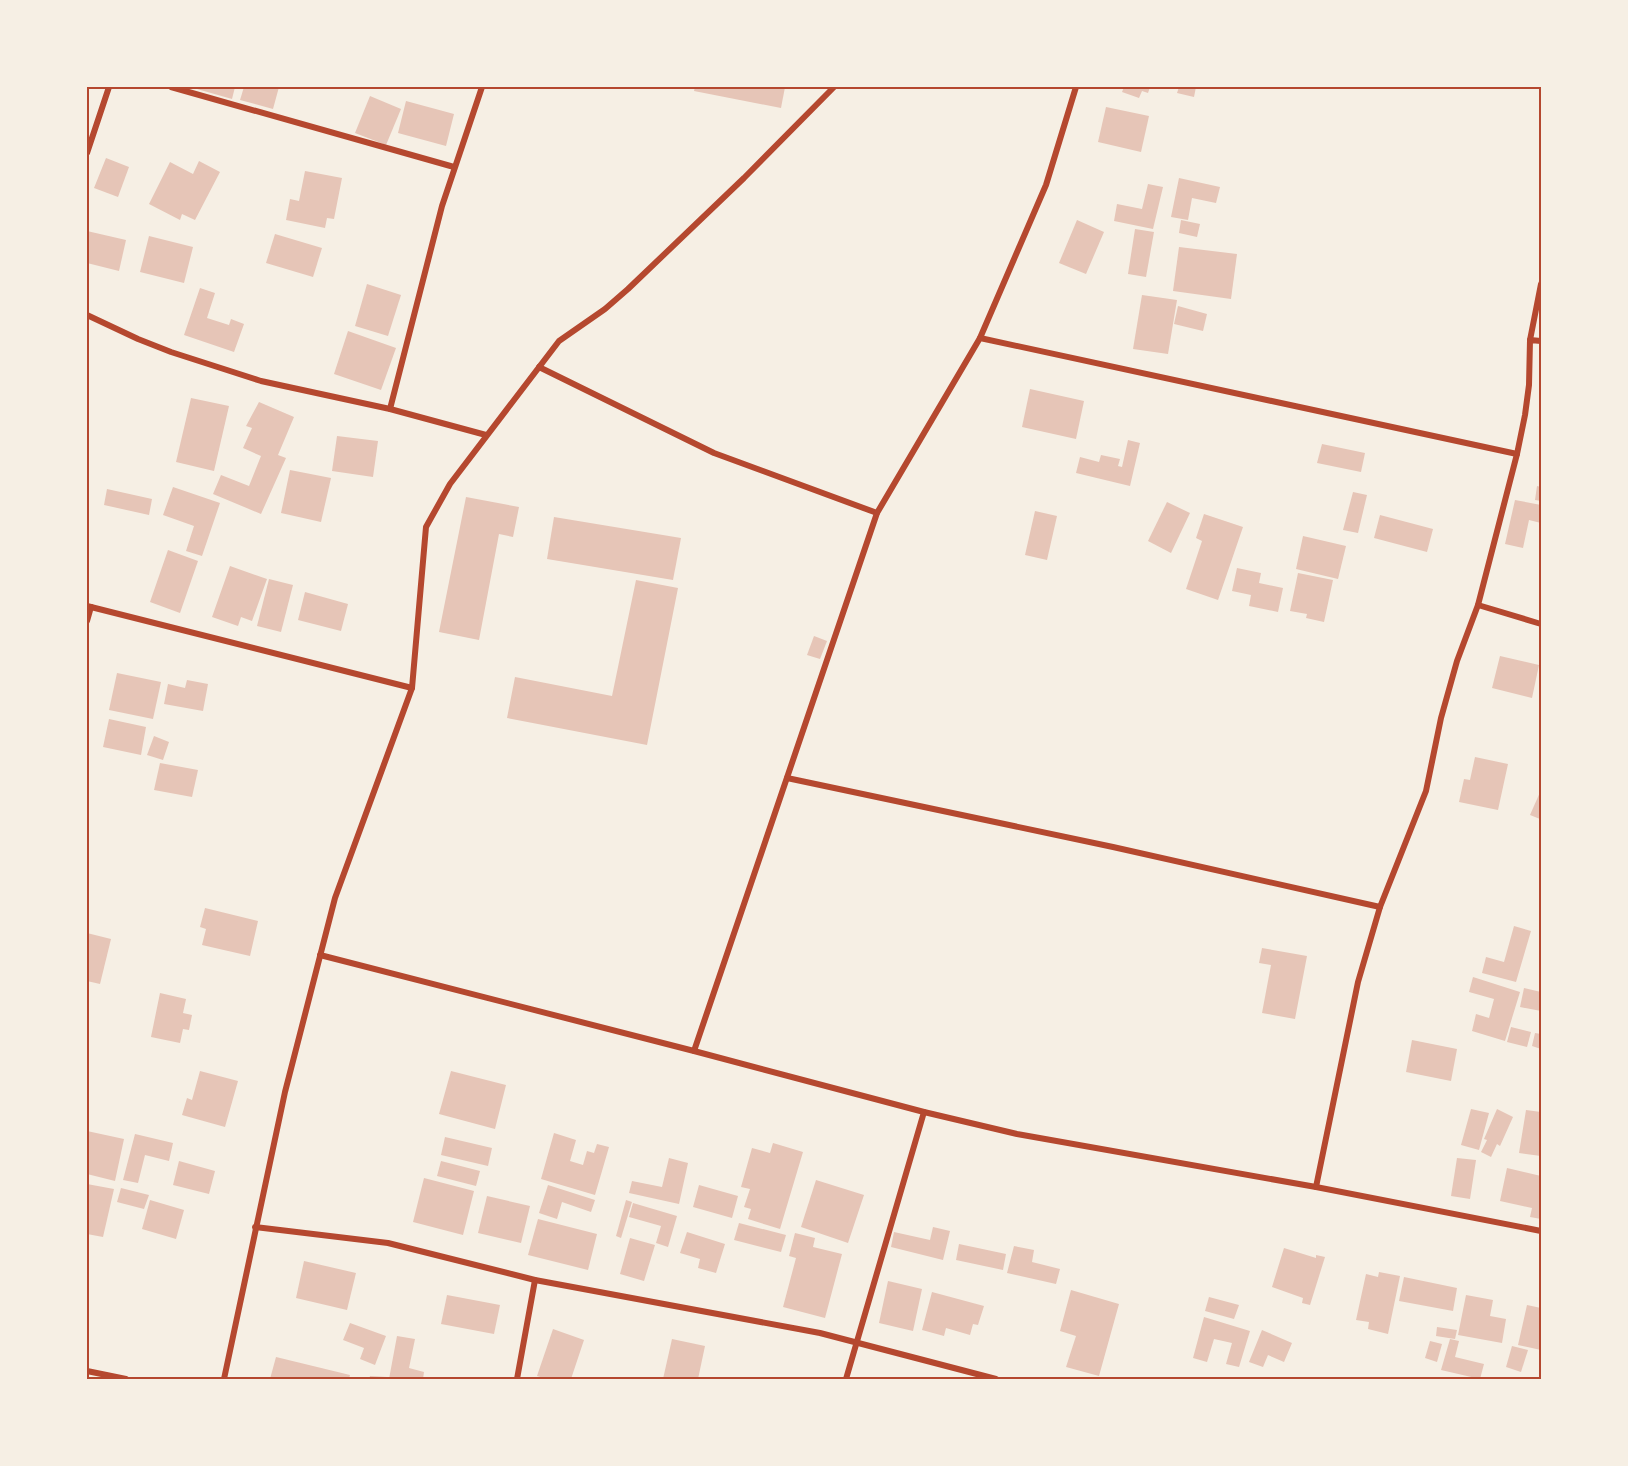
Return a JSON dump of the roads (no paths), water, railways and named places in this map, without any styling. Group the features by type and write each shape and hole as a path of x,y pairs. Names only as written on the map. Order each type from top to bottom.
{"street":[{"path":"87,153 109,87"},
{"path":"171,87 454,167"},
{"path":"390,409 439,217 482,87"},
{"path":"224,1379 285,1092 335,898 412,688 426,527 446,491 486,435 559,341 606,309 628,289 744,178 834,87"},
{"path":"694,1051 877,513 980,338 1046,184 1076,87"},
{"path":"1316,1187 1358,982 1380,907 1426,791 1457,661 1478,605 1517,454 1529,385 1530,340 1541,284"},
{"path":"87,315 160,348 261,381 390,409 486,435"},
{"path":"980,338 1517,454"},
{"path":"1530,340 1541,341"},
{"path":"538,367 714,453 877,513"},
{"path":"1478,605 1541,624"},
{"path":"87,621 89,607 412,688"},
{"path":"787,778 1113,847 1380,907"},
{"path":"320,955 924,1112 1017,1134 1316,1187 1541,1231"},
{"path":"846,1379 924,1112"},
{"path":"255,1227 388,1243 535,1280 820,1333 996,1379"},
{"path":"517,1379 535,1280"},
{"path":"87,1371 126,1379"}]}
